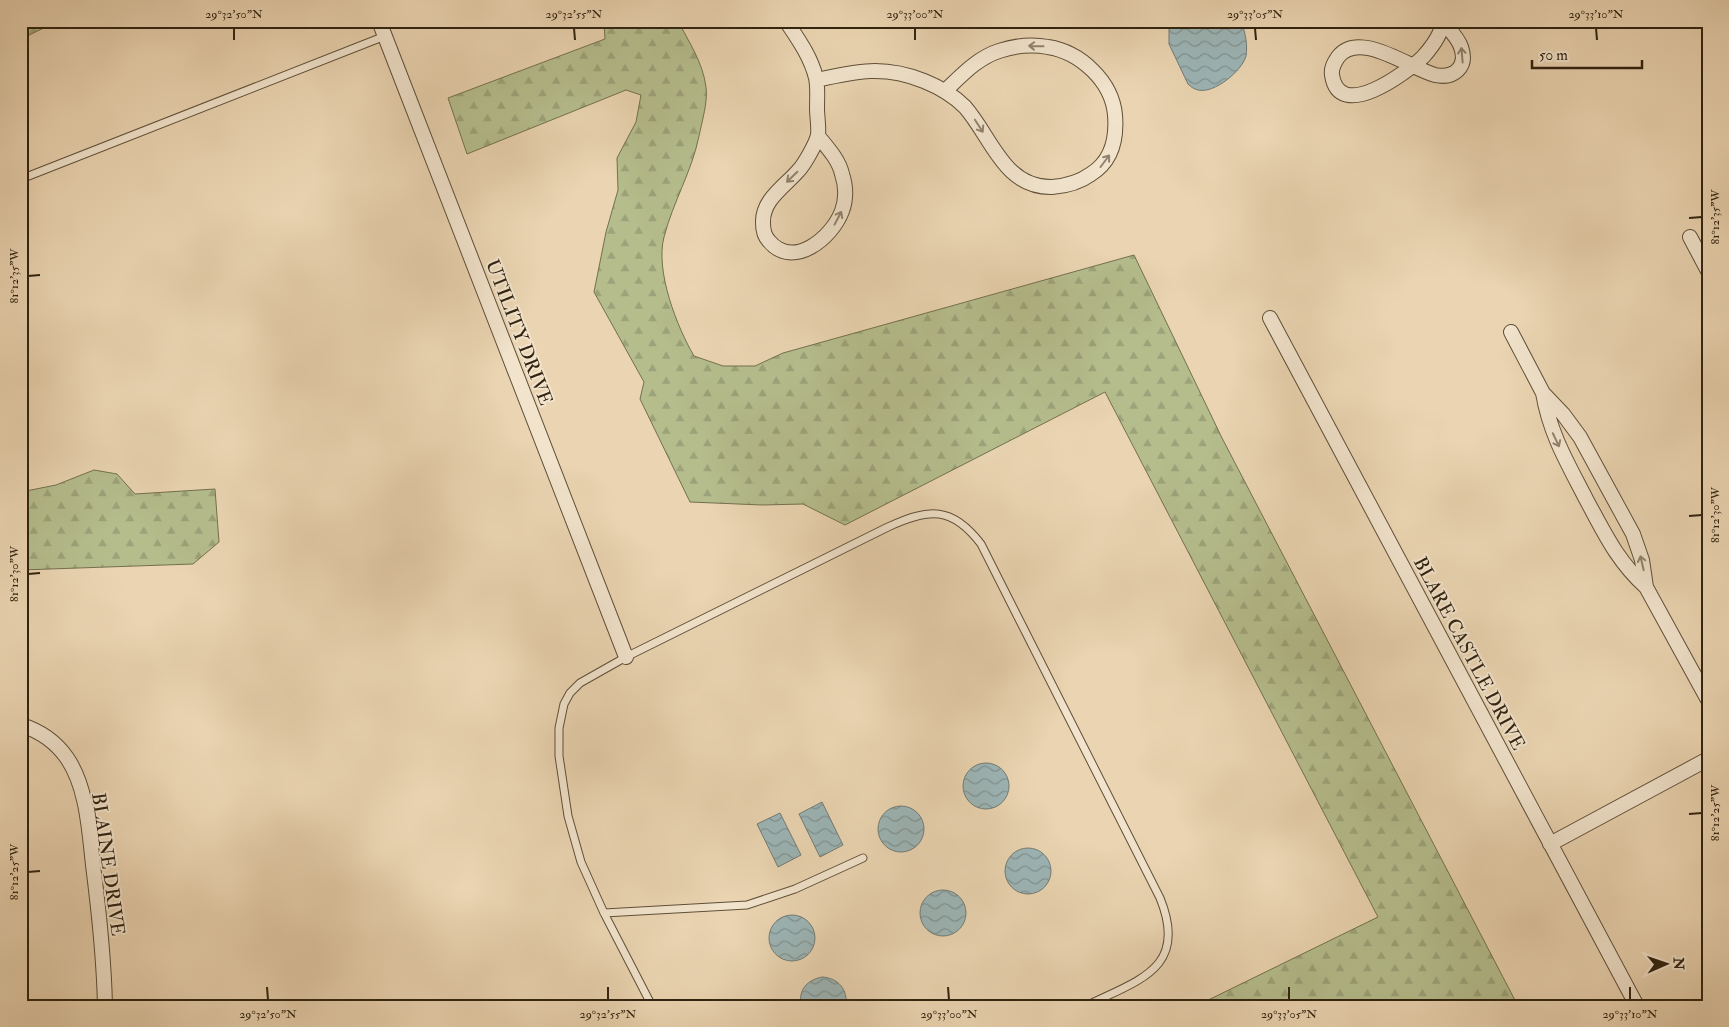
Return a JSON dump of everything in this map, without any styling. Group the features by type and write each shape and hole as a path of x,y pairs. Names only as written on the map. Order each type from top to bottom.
{"street":[{"name":"UTILITY DRIVE","path":"379,21 626,657"},
{"path":"786,21 808,56 817,80 818,136 798,171 777,192 764,211 764,231 768,240 784,251 805,250 818,243 830,231 842,210 845,196 842,172 818,136"},
{"path":"1444,22 1430,47 1413,65 1374,90 1354,96 1341,92 1337,88 1332,75 1332,69 1340,55 1354,47 1371,49 1413,65 1433,74 1442,76 1456,72 1461,68 1463,61 1461,47 1444,22"},
{"path":"817,80 854,72 892,71 924,81 945,91 963,105 974,118 1007,168 1018,178 1031,184 1044,187 1078,181 1091,175 1102,166 1110,155 1116,127 1115,112 1110,97 1104,84 1092,70 1075,57 1063,52 1049,47 1035,46 1000,51 980,61 945,91"},
{"path":"1690,237 1708,271"},
{"name":"BLARE CASTLE DRIVE","path":"1270,318 1637,1006"},
{"path":"1511,332 1543,393 1563,414 1576,432 1632,534 1642,560 1646,586"},
{"path":"1543,393 1547,416 1554,436 1599,522 1626,568 1646,586 1708,700"},
{"name":"BLAINE DRIVE","path":"21,725 41,734 56,744 67,758 79,784 87,823 98,908 105,1006"},
{"path":"1550,844 1708,759"}],"lane":[{"path":"21,179 385,36"},
{"path":"652,1006 604,913 581,862 568,816 559,756 559,728 564,704 570,693 580,682 626,657 905,520 919,515 934,513 953,518 962,523 982,544 1160,898 1169,923 1167,948 1162,959 1154,969 1136,981 1086,1006"},
{"path":"604,913 747,905 795,889 864,858"}],"green space":[{"path":"21,21 58,21 21,39"},
{"path":"604,21 678,21 702,70 706,87 703,118 696,149 672,211 662,251 662,266 669,298 687,344 694,356 723,366 755,366 783,353 1134,255 1222,438 1518,1006 1196,1006 1378,917 1105,392 845,525 803,504 762,505 690,502 640,399 644,382 594,292 606,232 618,190 617,158 636,122 641,95 626,90 467,154 448,98 605,39"},
{"path":"94,470 117,474 135,494 215,489 219,542 193,564 21,570 21,492 56,485"}],"water":[{"path":"1169,21 1241,21 1247,47 1243,62 1233,74 1219,85 1204,90 1194,88 1188,84 1169,44"},
{"path":"991,763 1003,769 1008,777 1008,795 1003,803 995,808 981,809 969,803 964,795 963,781 969,769 977,764"},
{"path":"822,802 843,845 820,857 799,814"},
{"path":"906,806 918,812 923,820 923,838 918,846 910,851 896,852 884,846 879,838 878,824 884,812 892,807"},
{"path":"780,813 801,855 778,867 757,824"},
{"path":"1033,848 1045,854 1050,862 1050,880 1045,888 1037,893 1023,894 1011,888 1006,880 1005,866 1011,854 1019,849"},
{"path":"948,890 960,896 965,904 965,922 960,930 952,935 938,936 926,930 921,922 920,908 926,896 934,891"},
{"path":"797,915 809,921 814,929 814,947 809,955 801,960 787,961 775,955 770,947 769,933 775,921 783,916"},
{"path":"822,977 833,980 841,986 845,994 846,1006 801,1006 802,991 808,983"}]}
